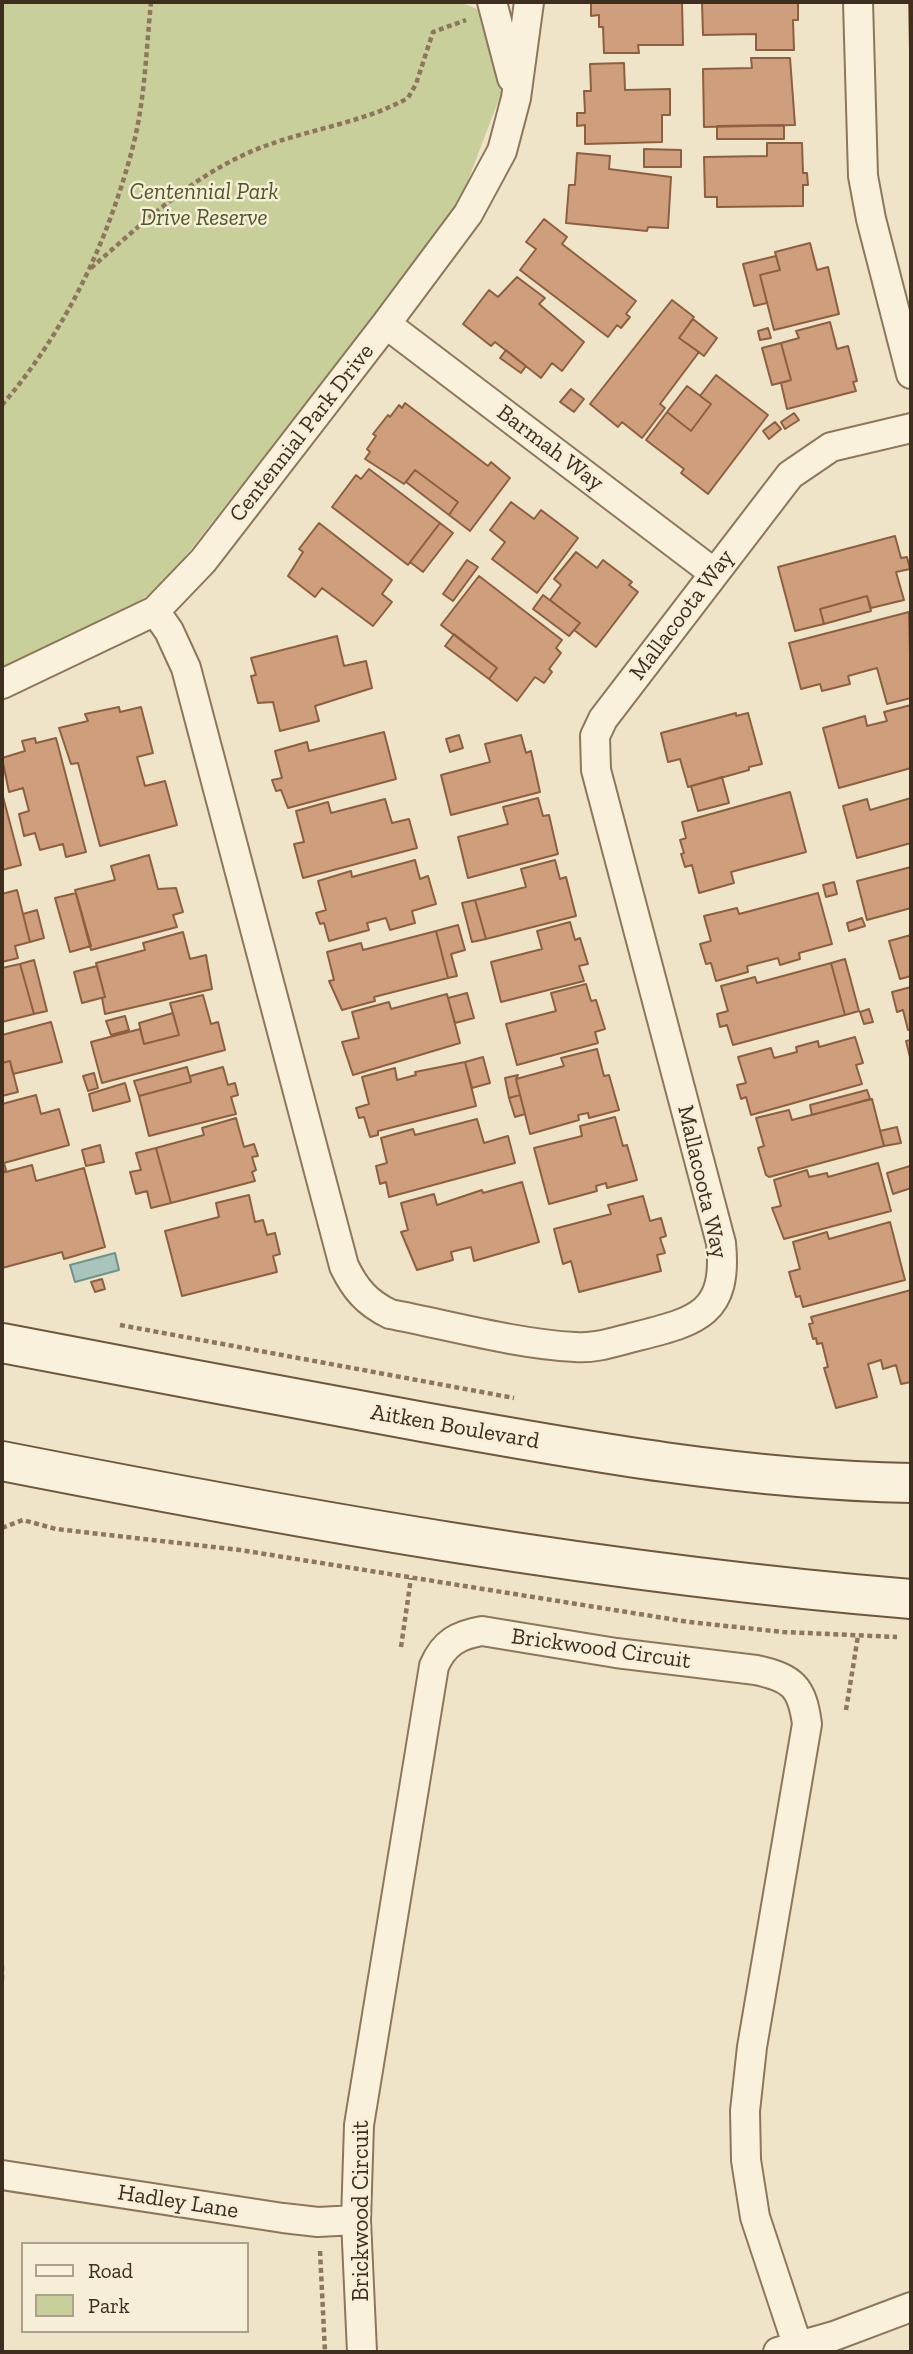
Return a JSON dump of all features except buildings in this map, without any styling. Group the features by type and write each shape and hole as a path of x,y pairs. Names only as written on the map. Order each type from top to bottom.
{"main road":[{"name":"Aitken Boulevard","path":"2,1343 518,1439 676,1465 863,1482 911,1483"},
{"path":"2,1461 495,1549 663,1574 911,1599"}],"street":[{"name":"Centennial Park Drive","path":"2,684 155,611 203,561 386,324 468,214 502,151 516,98 528,2"},
{"path":"859,2 863,176 871,219 911,374"},
{"name":"Centennial Park Drive","path":"494,6 516,98"},
{"name":"Barmah Way","path":"386,324 714,573"},
{"name":"Mallacoota Way","path":"155,611 169,631 186,668 344,1266 351,1281 372,1306 390,1314 556,1345 595,1347 691,1320 703,1312 721,1287 723,1268 721,1243 596,770 596,736 603,719 775,492 808,460 831,447 911,428"},
{"name":"Brickwood Circuit","path":"362,2352 356,2220 359,2125 434,1666 439,1654 449,1642 464,1634 482,1631 779,1675 799,1690 807,1724 752,2047 745,2111 746,2148 755,2217 788,2350"},
{"name":"Hadley Lane","path":"2,2175 318,2222 356,2220"},
{"path":"788,2350 911,2307"}],"path":[{"path":"2,405 32,371 60,328 91,268 132,150 143,91 151,2"},
{"path":"91,268 167,202 233,160 264,146 408,98 416,84 433,32 494,6"},
{"path":"116,1324 526,1400"},
{"path":"2,1528 23,1520 56,1529 240,1550 689,1622 898,1637"},
{"path":"401,1647 411,1578"},
{"path":"846,1710 858,1636"},
{"path":"2,1966 2,1982"},
{"path":"318,2222 325,2352"}],"green space":[{"name":"Centennial Park Drive Reserve","path":"2,2 460,2 489,14 501,94 456,212 162,586 119,615 2,670"}],"water":[{"path":"115,1253 119,1270 75,1282 70,1265"}]}
